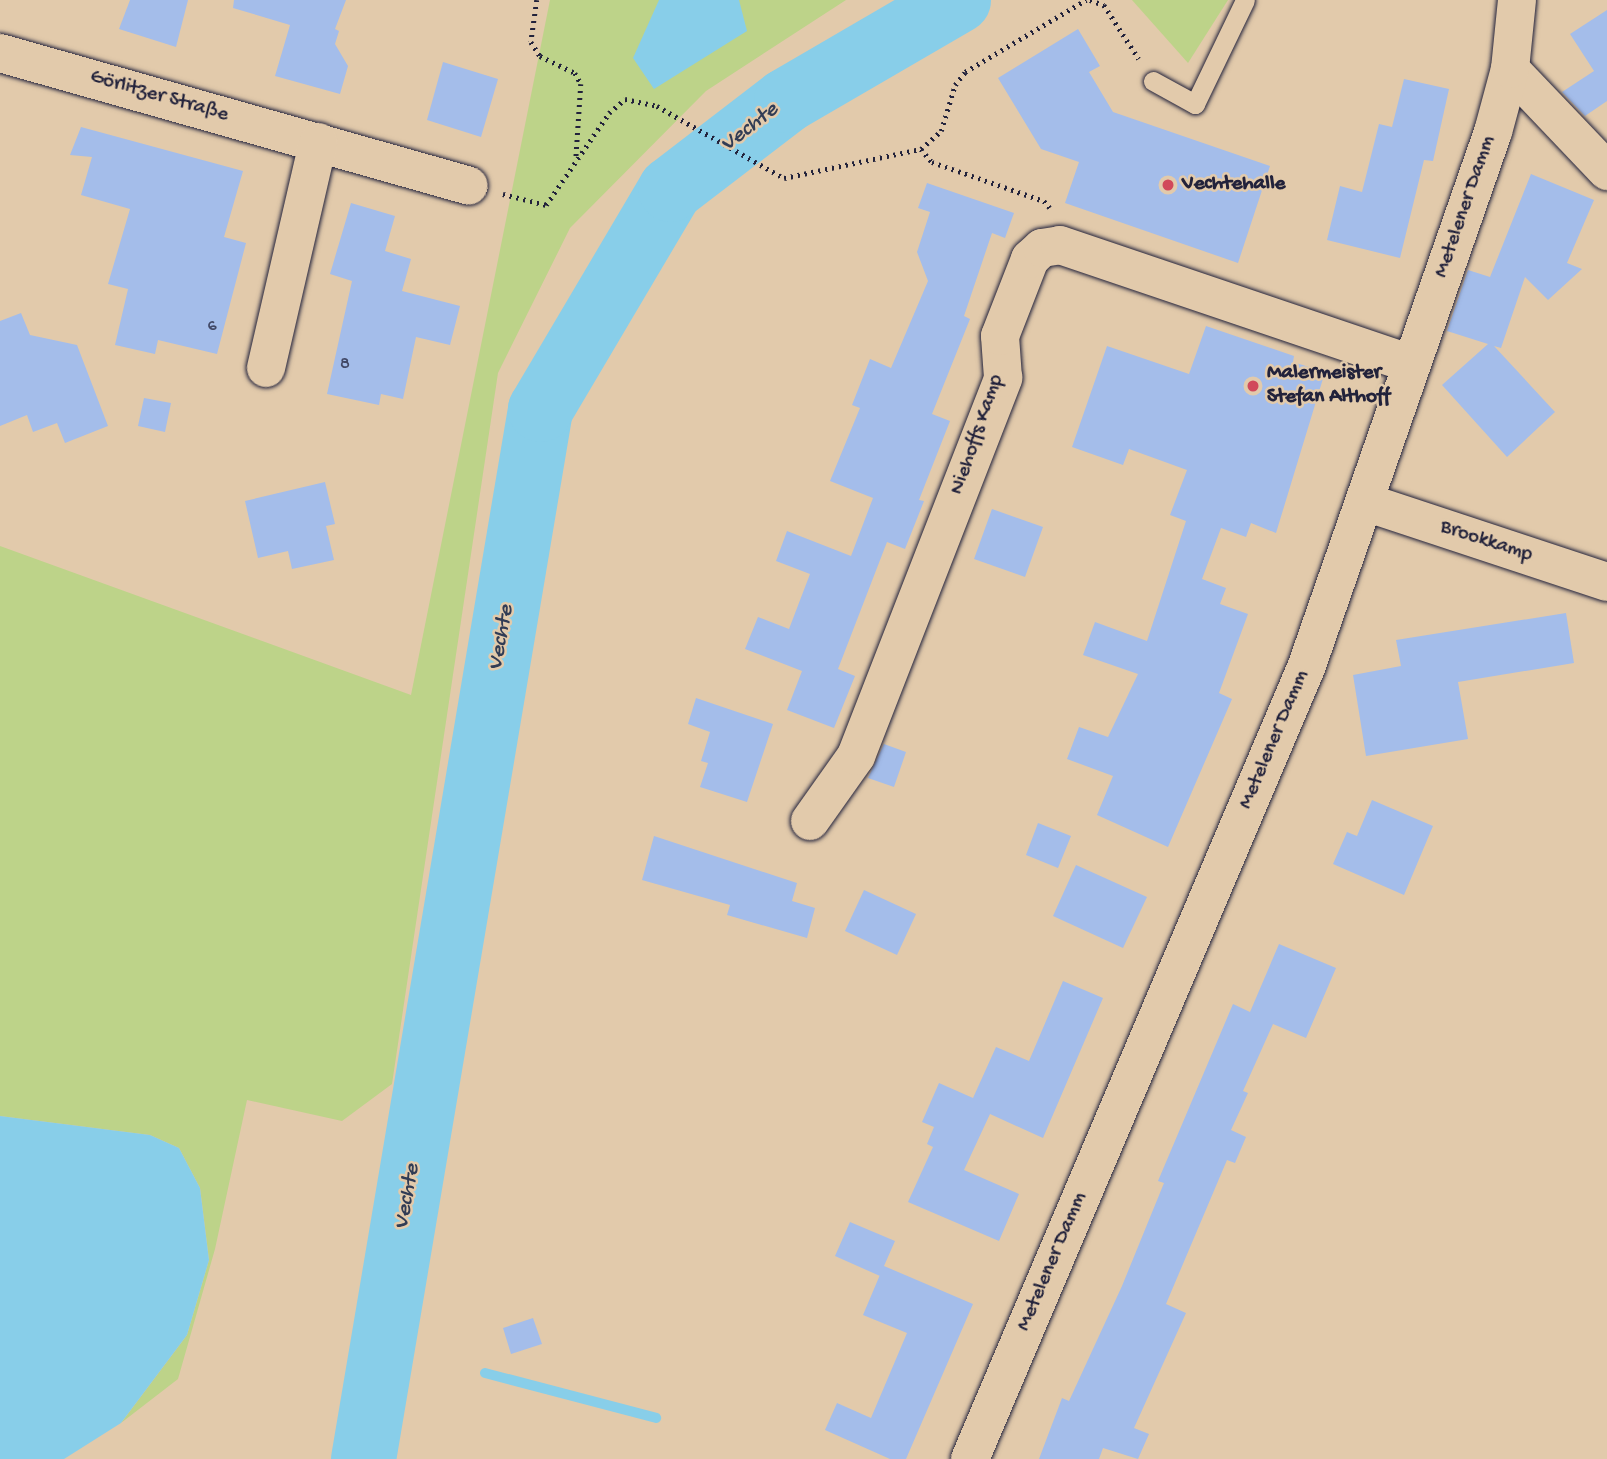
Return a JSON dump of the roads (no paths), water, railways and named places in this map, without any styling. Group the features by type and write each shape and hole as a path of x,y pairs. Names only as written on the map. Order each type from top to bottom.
{"street":[{"name":"Metelener Damm","path":"970,1459 1306,668 1493,132 1510,69 1517,0"},
{"name":"Görlitzer Straße","path":"0,53 469,186"},
{"path":"1510,69 1607,172"},
{"path":"266,368 318,142"},
{"name":"Niehoffs Kamp","path":"810,821 856,755 1003,378 1000,335 1030,259 1042,248 1060,246 1411,364"},
{"name":"Brookkamp","path":"1365,502 1607,582"}],"lane":[{"path":"1153,81 1195,104 1245,0"}],"water":[{"path":"659,0 739,0 747,31 654,89 633,58"},
{"path":"0,1116 150,1135 179,1148 200,1188 209,1260 187,1335 121,1423 64,1459 0,1459"}],"waterway":[{"name":"Vechte","path":"363,1459 540,409 670,189 786,100 958,0"},
{"path":"485,1373 656,1418"}],"place":[{"name":"Vechtehalle","path":"1168,185"},
{"name":"Malermeister Stefan Althoff","path":"1253,386"}]}
